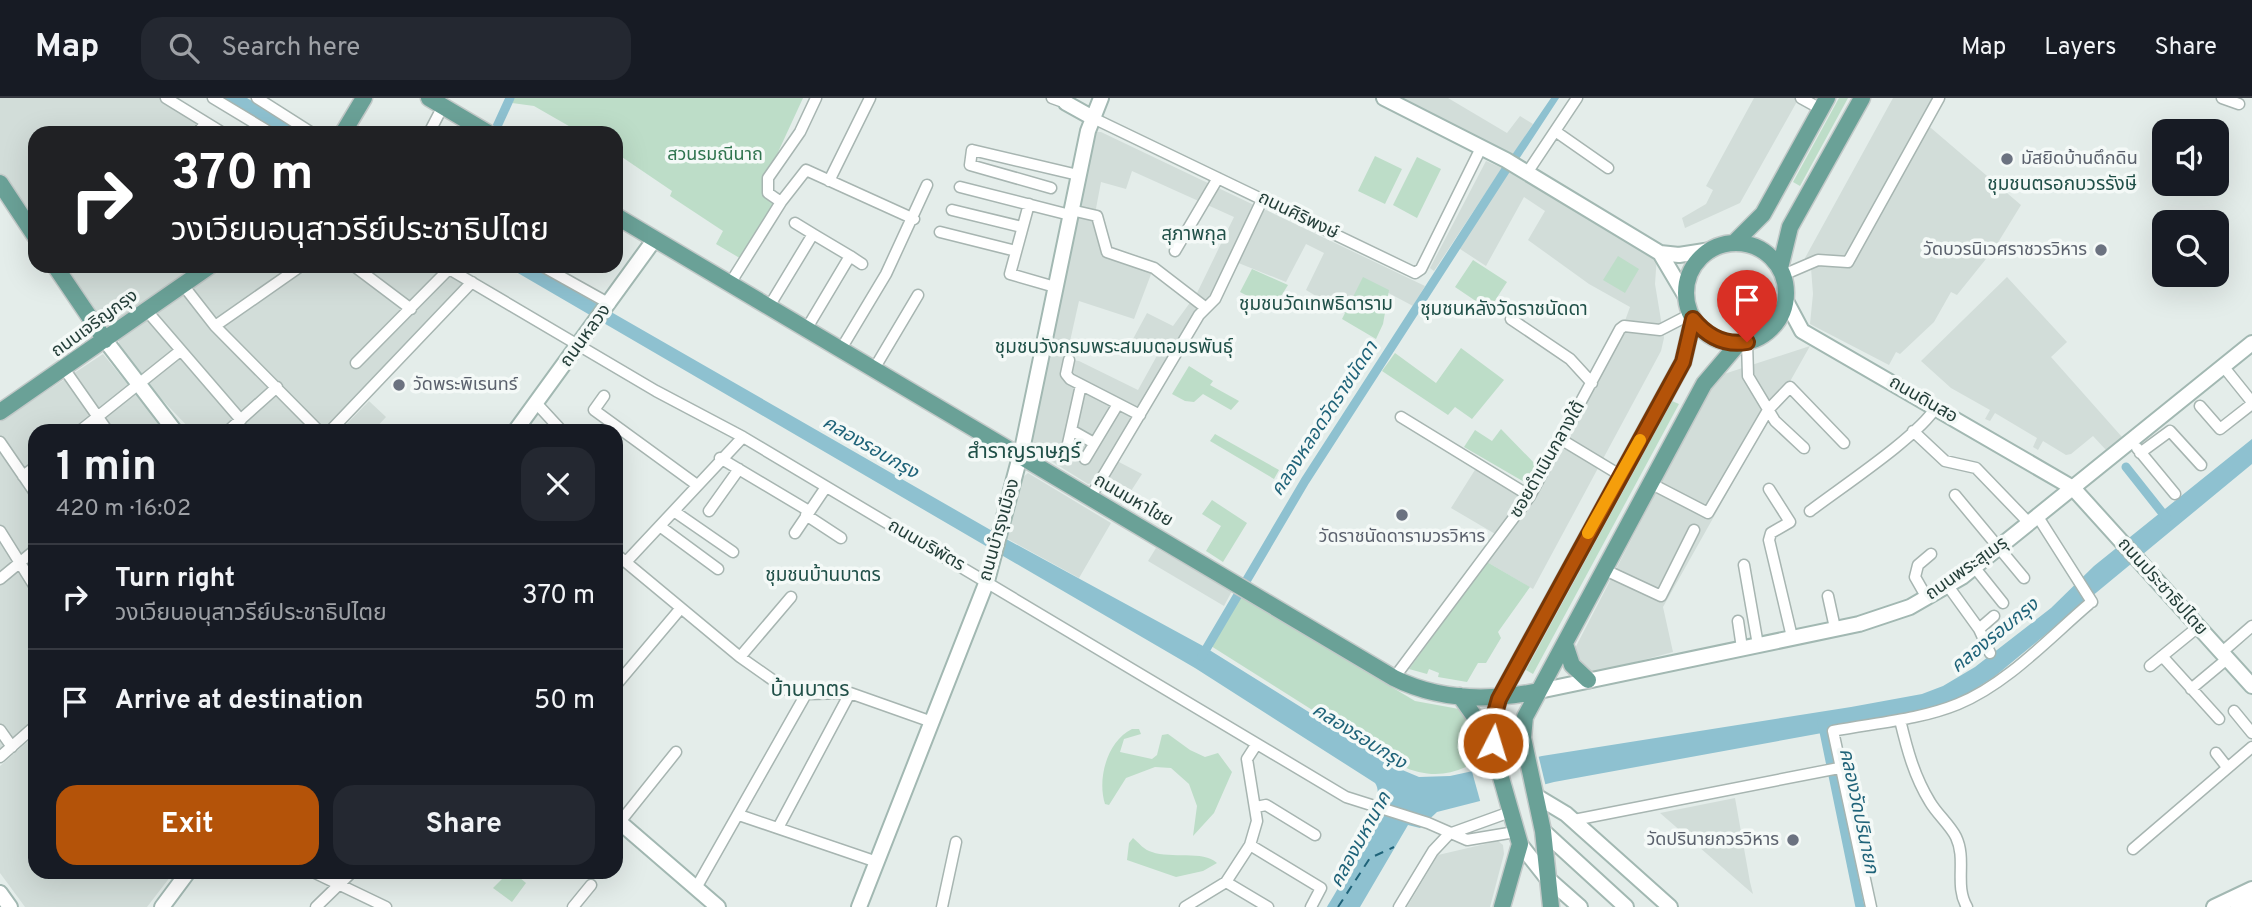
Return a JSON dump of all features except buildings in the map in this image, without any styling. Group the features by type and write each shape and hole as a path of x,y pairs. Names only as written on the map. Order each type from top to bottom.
{"main road":[{"path":"347,126 364,98"},
{"name":"ถนนบำรุงเมือง","path":"859,907 992,560 1020,457 1078,176 1101,98"},
{"path":"1384,98 1510,163 1660,253 1685,255 1734,243 1755,246 1768,254 1782,272"},
{"path":"1575,903 1553,907 1546,877 1543,831 1525,754 1523,725 1603,569 1709,375 1743,343 1770,330 1780,317 1786,301 1782,272 1790,227 1862,98"},
{"name":"ถนนศิริพงษ์","path":"1064,99 1093,118"},
{"path":"436,102 464,126"},
{"path":"1734,243 1763,214 1824,103"},
{"path":"0,183 28,225"},
{"name":"ถนนมหาไชย","path":"623,220 731,282 1394,678 1424,690 1460,696 1499,699 1539,691"},
{"name":"ถนนหลวง","path":"521,424 654,240"},
{"path":"1686,297 1688,280 1694,266 1711,250"},
{"path":"1575,903 1546,877 1517,838 1496,760 1493,720 1499,699 1683,362 1692,317 1686,297 1660,253"},
{"path":"60,273 105,340 169,424"},
{"name":"ถนนเจริญกรุง","path":"0,412 65,370 200,273"},
{"name":"ถนนดินสอ","path":"1786,301 1802,331 2073,488"},
{"path":"1692,317 1714,338 1743,343"},
{"name":"ถนนพระสุเมรุ","path":"1539,691 1835,628 1891,614 1927,598 1975,568 2073,488 2136,447 2223,366 2252,343"},
{"name":"ถนนประชาธิปไตย","path":"2073,488 2252,685"},
{"path":"1564,644 1572,665 1588,680"},
{"path":"1460,696 1493,743"},
{"path":"1508,805 1536,794"},
{"path":"1536,794 1574,820 1670,907"},
{"path":"1508,805 1543,831 1626,907"},
{"path":"623,825 712,905"},
{"path":"1502,907 1517,838"},
{"path":"162,907 183,879"},
{"path":"2214,907 2252,889"},
{"path":"0,893 10,907"},
{"path":"2238,907 2252,900"}],"street":[{"path":"166,98 211,126"},
{"path":"213,98 259,126"},
{"path":"257,98 301,126"},
{"path":"781,202 765,188 768,178 800,132 817,98"},
{"path":"829,181 870,98"},
{"path":"1527,173 1577,98"},
{"path":"1801,98 1824,103"},
{"path":"1782,272 1818,260 1848,262 1939,98"},
{"path":"2222,98 2239,104"},
{"path":"431,126 436,102"},
{"name":"ถนนศิริพงษ์","path":"1093,118 1366,250 1418,272 1482,148"},
{"path":"203,126 206,123"},
{"path":"1555,131 1608,167"},
{"path":"1051,187 970,165 972,150 977,149 1078,176"},
{"path":"731,282 781,202 806,170 914,219"},
{"path":"1175,251 1219,178"},
{"path":"841,349 886,274 914,219 927,186"},
{"path":"960,187 1071,213 1097,216 1107,252 1154,268 1206,308"},
{"path":"1090,498 1199,315 1215,299 1263,198"},
{"path":"1029,204 1010,274 1055,287"},
{"path":"952,210 1022,227"},
{"path":"795,223 862,264"},
{"path":"940,232 1016,251"},
{"path":"770,306 813,234"},
{"path":"807,328 850,256"},
{"path":"215,326 291,273"},
{"path":"363,273 411,309"},
{"path":"356,363 411,309 442,273"},
{"name":"ถนนบริพัตร","path":"457,273 656,391 743,437 986,580 1346,797 1428,823 1449,834 1478,840 1517,838"},
{"path":"555,273 610,304"},
{"path":"337,424 472,282"},
{"path":"183,285 215,326 312,424"},
{"path":"874,369 918,295"},
{"path":"147,311 241,420"},
{"name":"ซอยดำเนินกลางใต้","path":"1394,678 1530,496 1620,328 1624,326 1660,330 1692,317"},
{"path":"1511,319 1570,359 1592,383"},
{"path":"1743,343 1748,376 1768,410 1804,448"},
{"path":"88,424 180,351"},
{"path":"1069,360 1067,377 1140,415"},
{"path":"2200,407 2221,429 2252,403 2223,366"},
{"path":"65,370 102,424"},
{"path":"1067,448 1081,385"},
{"path":"236,424 277,387"},
{"path":"1650,483 1707,514 1768,410 1790,387 1844,443"},
{"path":"604,396 594,410 613,424"},
{"path":"537,404 555,424"},
{"path":"1085,459 1118,404"},
{"path":"1810,511 1913,431 1936,407"},
{"path":"1401,417 1530,496"},
{"path":"1071,430 1094,443"},
{"path":"623,431 696,485"},
{"path":"1871,907 1834,769 1833,731 1941,710 1980,693 2091,602 2034,521 1976,468 1945,460 1913,431"},
{"path":"2175,494 2136,447 2170,431 2201,465"},
{"path":"626,562 675,512 720,457 743,437"},
{"path":"1562,439 1620,475"},
{"path":"0,442 28,483"},
{"path":"720,457 808,513 841,538"},
{"path":"709,511 739,468"},
{"path":"23,476 28,472"},
{"path":"795,533 826,487"},
{"path":"1769,489 1790,522 1771,533 1769,540 1792,637"},
{"path":"1955,495 2024,578"},
{"path":"675,512 733,552"},
{"path":"661,527 718,569"},
{"path":"1603,569 1659,597 1694,530"},
{"path":"0,531 28,574"},
{"path":"1927,598 1917,584 1916,571 1931,554"},
{"path":"0,579 28,556"},
{"path":"623,560 740,657 787,690 806,694 850,692 932,722"},
{"path":"1744,565 1758,645"},
{"path":"1975,568 2003,603"},
{"path":"1948,586 1979,629 1990,653"},
{"path":"1828,596 1835,628"},
{"path":"740,657 791,597"},
{"path":"623,677 681,608"},
{"path":"1979,629 1994,616"},
{"path":"1738,621 1742,648"},
{"path":"2150,666 2197,626"},
{"path":"2191,690 2252,626"},
{"path":"2162,656 2219,719"},
{"path":"778,828 850,692"},
{"path":"696,888 806,694"},
{"path":"2234,711 2252,733"},
{"path":"1899,720 1913,772 1956,837 1960,855 1959,889 1967,907"},
{"path":"0,730 12,747"},
{"path":"0,757 28,732"},
{"path":"1185,907 1226,881 1250,845 1258,821 1247,759 1256,745"},
{"path":"2133,849 2252,747"},
{"path":"623,815 676,752"},
{"path":"2216,753 2227,766"},
{"path":"1574,820 1834,769"},
{"path":"1255,807 1266,805 1315,835"},
{"path":"1399,907 1433,851 1449,834 1508,805"},
{"path":"739,815 877,862"},
{"path":"942,907 956,842"},
{"path":"1250,845 1321,888 1311,907"},
{"path":"326,879 367,903 386,907"},
{"path":"316,907 345,879"},
{"path":"1226,881 1268,907"},
{"path":"572,907 591,885"}],"shaded area":[{"path":"0,98 164,98 211,126 28,126 28,221 0,178"},
{"path":"1398,98 1448,98 1507,133 1520,116 1533,124 1510,159"},
{"path":"1754,98 1799,98 1740,203 1685,228 1682,218 1706,204 1713,190 1706,186"},
{"path":"1893,98 1937,98 1924,122 2021,205 1994,249 1957,295 1951,292 1934,322 1900,354 1896,352 1889,365 1810,324 1813,294 1811,268 1805,258"},
{"path":"1093,132 1101,132 1256,206 1213,297 1197,309 1096,482 1088,484 1032,449 1029,441","holes":["1132,171 1234,217 1197,293 1173,326 1147,313 1133,339 1159,352 1138,390 1079,361 1066,359 1079,301 1134,319 1153,269 1103,252 1094,219 1101,182 1126,189"]},
{"path":"1486,161 1502,168 1434,271 1430,268"},
{"path":"1511,166 1657,255 1655,284 1664,338 1661,351 1533,589 1487,562 1527,507 1622,329 1630,307 1589,284 1528,240 1545,211 1524,197 1486,266 1457,247"},
{"path":"1266,210 1425,286 1413,306 1366,281 1348,315 1306,290 1324,253 1306,244 1286,282 1236,262 1262,211"},
{"path":"62,273 199,273 105,340"},
{"path":"214,273 449,273 470,286 332,424 185,424 149,386 119,347 119,339"},
{"path":"2007,277 2067,342 2051,357 2122,437 2106,450 2093,436 2071,454 2066,455 2043,441 2038,450 2033,447 2037,438 1995,413 1990,421 1985,419 1990,410 1951,388 1921,361"},
{"path":"1810,346 1663,607 1673,652 1591,674 1572,654 1710,388 1724,374"},
{"path":"103,354 160,424 28,424 28,736 0,761 0,422"},
{"path":"369,401 386,417 380,424 347,424"},
{"path":"1117,461 1142,474 1122,505 1101,489"},
{"path":"1478,465 1527,495 1497,535 1451,508"},
{"path":"1028,473 1111,523 1079,578 1006,538 1022,478"},
{"path":"1156,548 1232,591 1224,606 1148,561"},
{"path":"28,741 28,879 169,879 147,907 25,907 0,873 0,766"},
{"path":"1735,798 1750,882 1753,894 1660,813"},
{"path":"1498,841 1503,845 1504,854 1490,907 1407,907 1438,855"}],"green space":[{"name":"สวนรมณีนาถ","path":"514,98 803,98 762,187 777,206 743,260 716,244 723,231 670,196 672,191 623,158 623,126 569,126 534,106 512,103"},
{"path":"1839,98 1848,98 1800,186 1793,182"},
{"path":"1375,156 1402,169 1385,204 1358,191"},
{"path":"1417,157 1441,169 1417,218 1393,205"},
{"path":"1618,256 1639,269 1625,293 1603,280"},
{"path":"1473,260 1507,282 1489,310 1455,287"},
{"path":"1252,269 1288,285 1273,309 1240,292"},
{"path":"1363,277 1389,290 1383,324 1376,339 1342,319"},
{"path":"1461,348 1504,380 1472,419 1455,407 1448,415 1382,371 1395,353 1436,383"},
{"path":"1189,366 1213,381 1210,385 1239,401 1231,410 1203,394 1194,402 1185,401 1172,394"},
{"path":"1672,401 1679,404 1533,674 1526,670"},
{"path":"1501,429 1540,469 1526,483 1464,447 1475,430 1492,441"},
{"path":"1215,434 1279,470 1274,479 1210,441"},
{"path":"1212,500 1247,523 1223,562 1206,551 1221,526 1202,514"},
{"path":"1487,562 1530,587 1498,632 1501,638 1486,663 1478,663 1467,682 1438,677 1439,673 1429,669 1427,674 1409,669"},
{"path":"1241,597 1415,701 1459,709 1470,726 1466,767 1434,774 1401,766 1211,646"},
{"path":"1132,729 1139,729 1141,734 1124,739 1120,752 1152,759 1157,755 1162,735 1168,734 1205,757 1218,753 1232,772 1214,813 1193,836 1197,806 1189,784 1171,768 1155,767 1126,778 1109,805 1105,804 1102,783 1106,762 1116,742"},
{"path":"1133,838 1152,852 1204,857 1217,863 1203,871 1176,877 1127,860 1129,843"},
{"path":"502,879 521,879 526,883 512,902 493,888"}],"water":[{"path":"221,98 247,98 293,126 266,126"},
{"path":"1551,98 1559,98 1519,159 1512,155"},
{"path":"518,273 543,273 1008,540 1203,646 1400,769 1419,777 1450,776 1542,756 1851,707 1922,694 1943,686 1975,667 2051,608 2094,566 2252,439 2252,464 1994,677 1959,699 1899,719 1554,782 1437,812 1420,828 1408,825 1360,907 1327,907 1370,825 1378,793 1375,783 1195,668"}],"pier":[{"path":"1538,754 1546,787 1481,804 1471,768"}],"waterway":[{"path":"497,126 510,98"},
{"name":"คลองหลอดวัดราชนัดดา","path":"1202,656 1305,481 1512,160"},
{"path":"2126,467 2168,520"},
{"name":"คลองวัดปรินายก","path":"1822,722 1860,907"}],"ferry route":[{"path":"1338,907 1370,858 1394,847"}],"slow traffic":[{"path":"1588,533 1640,440"}],"place":[{"name":"มัสยิดบ้านตึกดิน","path":"2007,159"},
{"name":"วัดบวรนิเวศราชวรวิหาร","path":"2101,250"},
{"name":"วัดพระพิเรนทร์","path":"399,385"},
{"name":"วัดราชนัดดารามวรวิหาร","path":"1402,515"},
{"name":"วัดปรินายกวรวิหาร","path":"1793,840"}],"district":[{"name":"ชุมชนตรอกบวรรังษี","path":"2062,185"},
{"name":"สุภาพกุล","path":"1194,235"},
{"name":"ชุมชนวัดเทพธิดาราม","path":"1316,305"},
{"name":"ชุมชนหลังวัดราชนัดดา","path":"1504,310"},
{"name":"ชุมชนวังกรมพระสมมตอมรพันธุ์","path":"1114,348"},
{"name":"สำราญราษฎร์","path":"1024,452"},
{"name":"ชุมชนบ้านบาตร","path":"823,576"},
{"name":"บ้านบาตร","path":"810,690"}],"route":[{"path":"1493,743 1493,720 1499,699 1683,362 1693,319 1702,330 1723,342 1747,342"}],"water label":[{"name":"คลองรอบกรุง","path":"870,448"},
{"name":"คลองรอบกรุง","path":"1995,636"},
{"name":"คลองรอบกรุง","path":"1359,737"},
{"name":"คลองมหานาค","path":"1361,840"}]}
